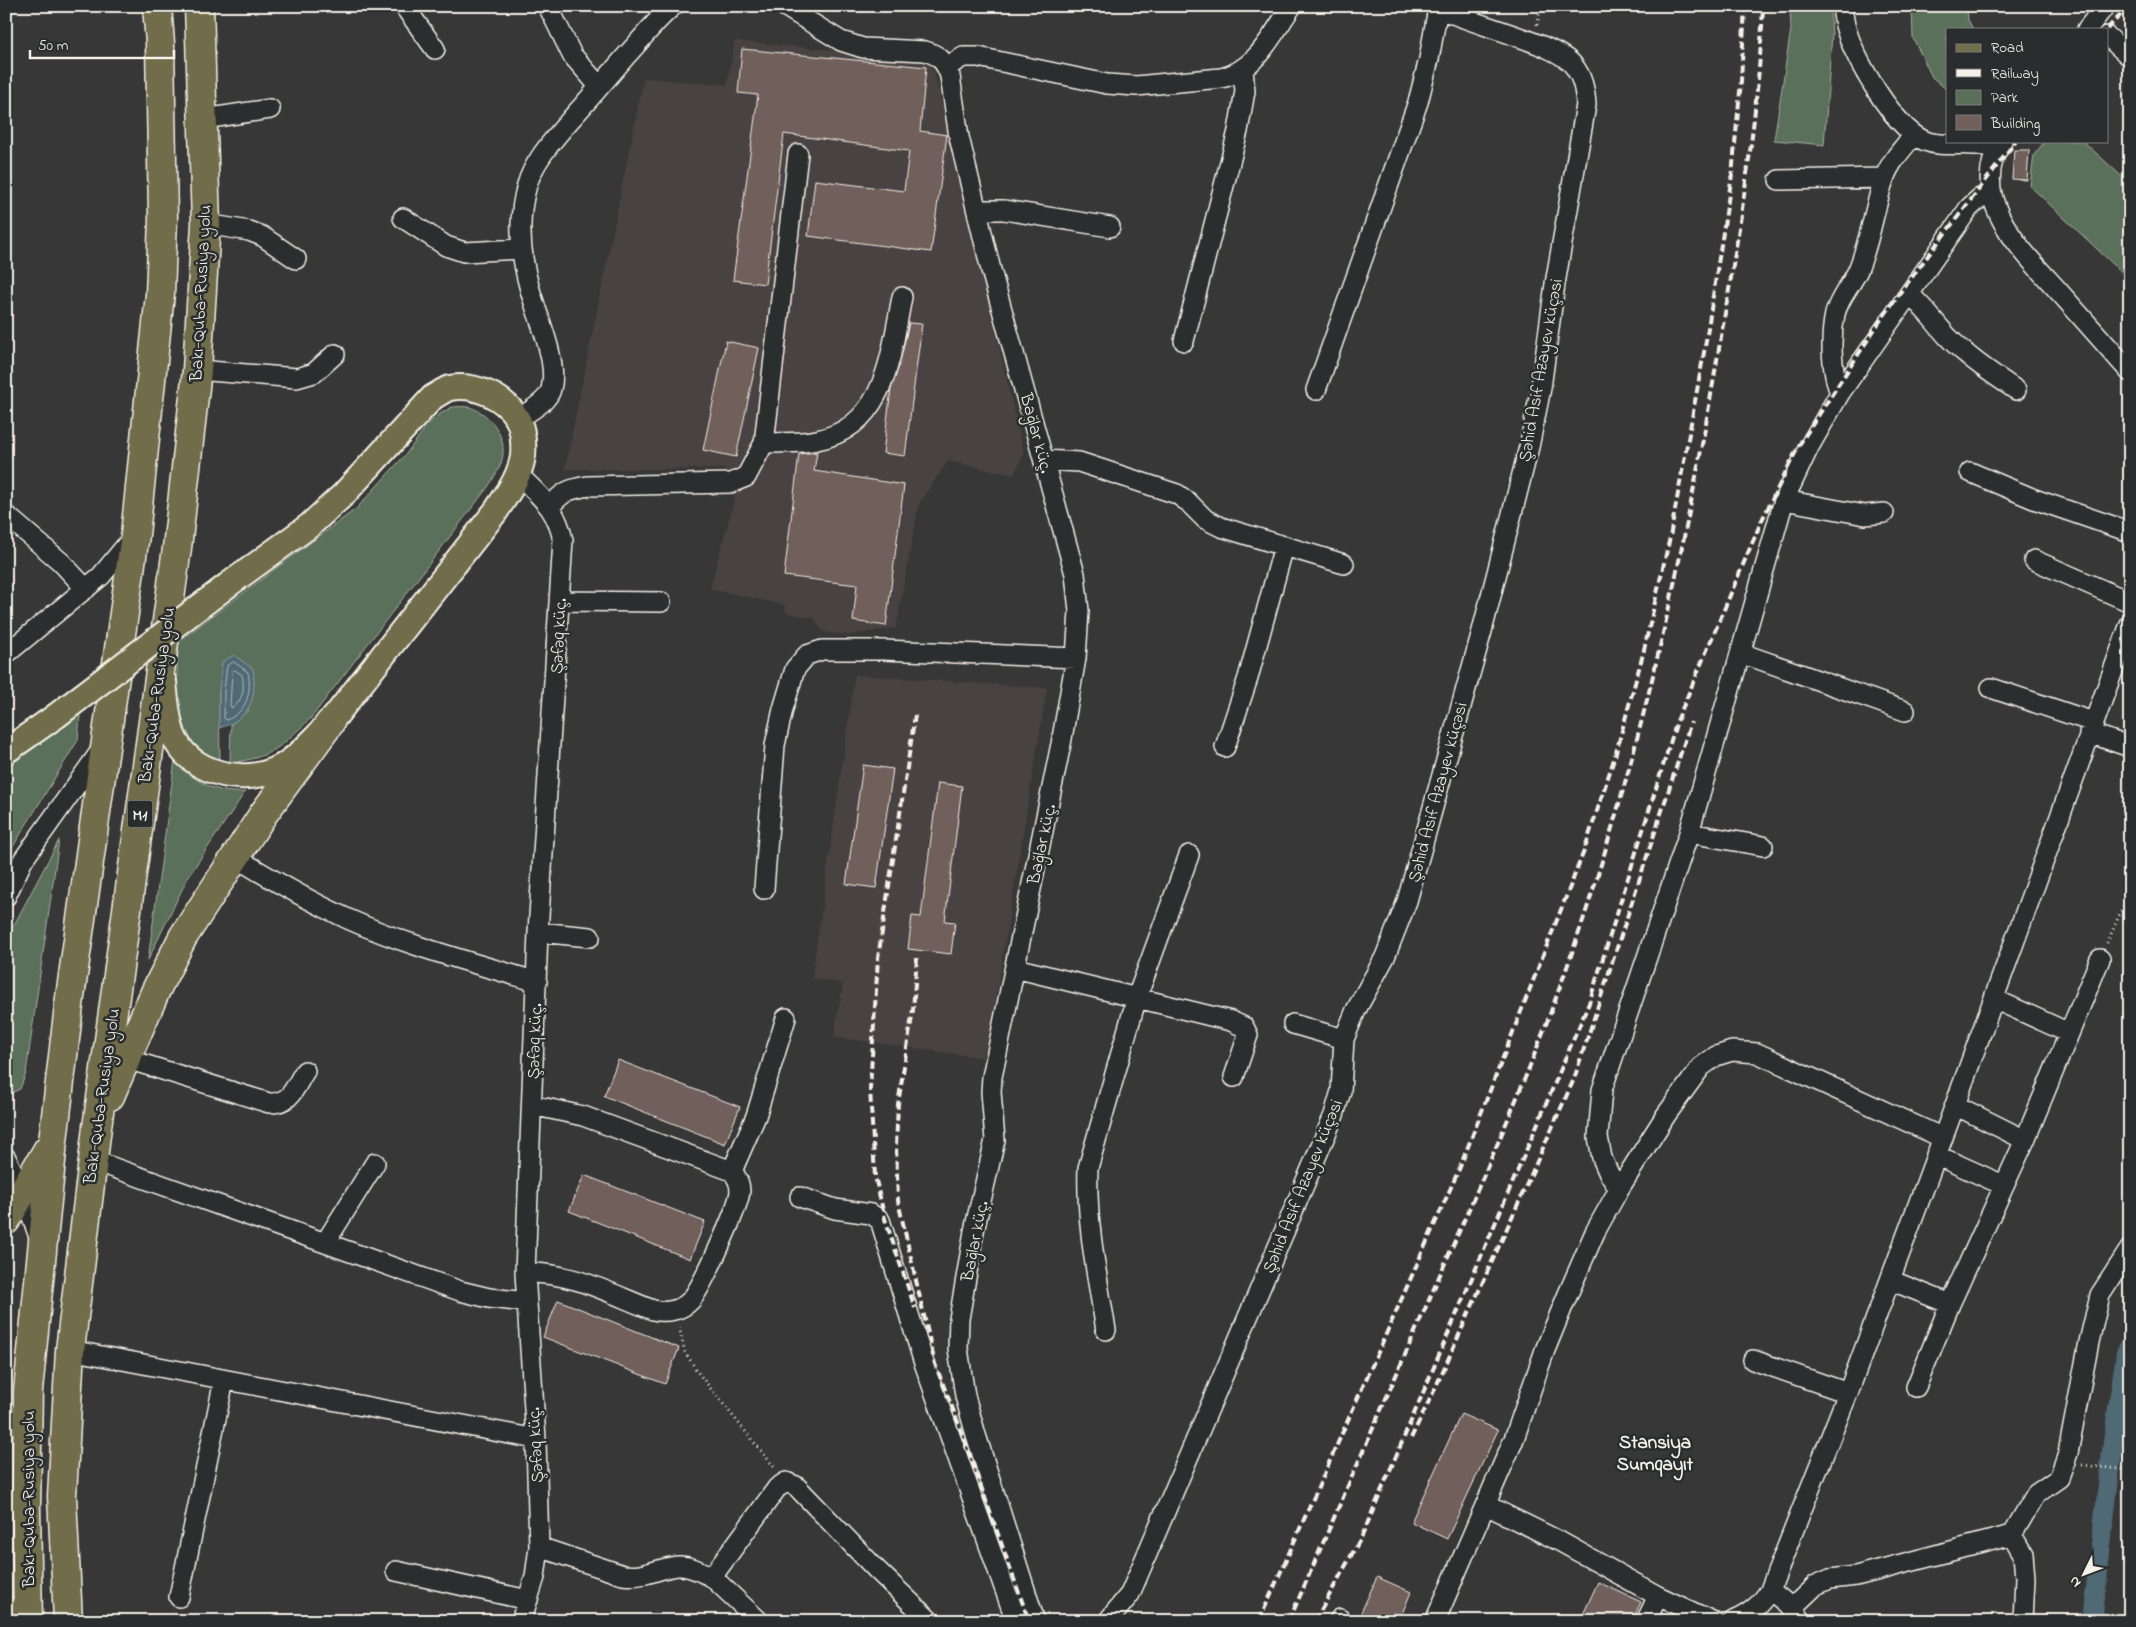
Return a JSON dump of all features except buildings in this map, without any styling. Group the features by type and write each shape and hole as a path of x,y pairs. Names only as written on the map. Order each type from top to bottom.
{"highway":[{"name":"Bakı-Quba-Rusiya yolu","path":"28,1621 26,1508 28,1390 53,1141 104,746 135,535 154,358 163,228 160,43 157,6"},
{"name":"Bakı-Quba-Rusiya yolu","path":"68,1621 62,1496 70,1350 96,1127 177,548 197,370 206,224 199,6"},
{"path":"201,40 207,6"},
{"path":"96,1127 156,990 183,937 235,857 330,723"},
{"path":"6,1220 53,1141"}],"main road":[{"path":"6,751 56,716 309,526 344,494 434,397 450,388 469,388 486,392 499,399 518,419 523,440 523,456 518,474 496,511 330,723 303,749 279,768 254,776 229,776 202,767 183,751 174,736 166,707 162,653"},
{"path":"6,1609 12,1621"}],"street":[{"path":"404,6 435,50"},
{"path":"548,6 572,55 600,86"},
{"path":"784,6 841,41 863,48 925,51 943,60 947,67 963,57 978,57 1107,84 1136,86 1233,76 1253,61 1292,6"},
{"path":"1842,6 1846,29 1857,55 1876,90 1895,117 1914,135 1926,141 1937,143 2000,145 1990,176 1991,191 1995,205 2009,233 2130,372"},
{"path":"2093,26 2105,6"},
{"path":"518,419 544,400 551,390 552,376 548,346 529,287 520,249 520,231 527,184 537,163 551,143 671,7"},
{"path":"1316,390 1418,102 1429,59 1436,7"},
{"name":"Şəhid Asif Azayev küçəsi","path":"1108,1621 1130,1594 1334,1116 1341,1091 1344,1039 1356,1010 1385,957 1407,902 1482,631 1534,422 1555,284 1586,105 1585,87 1573,65 1558,54 1436,7"},
{"path":"2108,37 2130,57"},
{"name":"Bağlar küç.","path":"947,67 959,137 991,270 1074,574 1078,611 1076,658 1061,744 992,1077 991,1092 995,1140 974,1231 959,1319 958,1348 965,1396 1035,1621"},
{"path":"1184,341 1238,131 1246,92 1243,70"},
{"path":"204,119 270,109"},
{"path":"1840,393 1833,376 1832,364 1835,314 1840,300 1857,272 1884,178 1895,159 1914,135"},
{"path":"550,506 561,494 570,489 589,486 730,483 746,476 764,443 798,154"},
{"path":"1779,180 1884,178"},
{"path":"1619,1188 1605,1166 1598,1137 1602,1090 1689,833 1784,500 1809,447 1840,393 1969,208 1980,198"},
{"path":"977,210 1004,210 1110,227"},
{"path":"403,218 446,246 464,252 520,249"},
{"path":"206,224 249,231 262,236 296,259"},
{"path":"1909,294 1926,308 1948,337 1972,358 2016,390"},
{"path":"764,443 818,440 846,429 862,417 876,396 886,373 902,296"},
{"path":"197,370 297,378 314,373 335,354"},
{"path":"1044,460 1063,459 1079,462 1177,494 1205,519 1221,527 1344,564"},
{"path":"1970,472 2034,499 2130,532"},
{"name":"Şəfəq küç.","path":"518,474 550,506 557,516 563,540 538,932 524,1273 536,1439 538,1547 535,1577 521,1621"},
{"path":"1784,500 1865,515 1884,513"},
{"path":"6,515 61,562 86,589"},
{"path":"6,654 101,576 135,535"},
{"path":"1225,748 1248,678 1284,546"},
{"path":"2034,560 2130,602"},
{"path":"560,601 661,602"},
{"path":"1733,1621 1745,1616 1756,1608 1770,1590 1848,1393 1939,1146 1956,1105 2130,624"},
{"path":"764,889 775,745 795,669 807,655 822,650 883,650 1076,658"},
{"path":"1741,653 1904,711"},
{"path":"1991,688 2091,728 2130,748"},
{"path":"6,896 23,860 104,746"},
{"path":"1689,833 1763,846"},
{"path":"1106,1330 1090,1234 1087,1196 1088,1168 1137,997 1189,854"},
{"path":"235,857 291,891 350,920 439,952 537,982"},
{"path":"538,932 590,937"},
{"path":"1916,1387 1950,1304 2025,1140 2100,959"},
{"path":"1015,968 1231,1021 1244,1027 1248,1036 1234,1076"},
{"path":"1994,999 2068,1033"},
{"path":"732,1171 756,1116 786,1018"},
{"path":"1293,1024 1344,1039"},
{"path":"1438,1620 1514,1439 1545,1350 1595,1232 1619,1188 1666,1115 1701,1067 1716,1056 1732,1051 1758,1053 1939,1146 2003,1185"},
{"path":"126,1059 269,1103 280,1104 289,1097 305,1071"},
{"path":"524,1273 545,1272 569,1277 652,1310 664,1313 677,1310 690,1301 703,1282 735,1209 740,1192 738,1178 732,1171 584,1116 532,1105"},
{"path":"1956,1105 2025,1140"},
{"path":"6,1158 23,1191 43,1246"},
{"path":"92,1160 460,1291 489,1298 526,1302"},
{"path":"325,1243 375,1164"},
{"path":"800,1197 835,1209 871,1214 880,1220 923,1360 1016,1621"},
{"path":"1770,1590 1797,1614 1816,1586 1830,1579 1856,1576 2012,1534 2036,1494 2059,1478 2068,1453 2100,1295 2130,1249"},
{"path":"1890,1280 1950,1304"},
{"path":"70,1350 536,1439"},
{"path":"1753,1360 1848,1393"},
{"path":"179,1597 224,1380"},
{"path":"712,1578 777,1488 786,1482 796,1486 876,1569 930,1621"},
{"path":"1486,1505 1559,1541 1658,1596 1712,1621"},
{"path":"2012,1534 2023,1554 2025,1578 2023,1621"},
{"path":"538,1547 623,1575 638,1577 679,1566 693,1568 712,1578 759,1621"},
{"path":"396,1571 528,1600"},
{"path":"1646,1621 1658,1596"}],"path":[{"path":"2100,959 2130,891"},
{"path":"677,1310 680,1335 685,1352 699,1374 786,1482"},
{"path":"2064,1463 2130,1470"},
{"path":"2128,1621 2130,1606"}],"shaded area":[{"path":"735,41 931,59 1024,453 1014,475 948,461 919,503 896,628 848,635 823,632 814,618 786,613 785,605 710,589 735,498 724,469 565,469 644,78 727,85"},
{"path":"855,675 1047,688 986,1058 834,1037 843,984 812,978"}],"green space":[{"path":"1790,6 1830,6 1832,34 1824,145 1774,140 1791,29"},
{"path":"1912,6 1967,6 1968,20 1972,28 1946,28 1946,89 1932,77 1913,38"},
{"path":"2044,142 2084,142 2130,184 2130,280 2030,186 2034,155"},
{"path":"452,407 475,409 488,418 498,431 503,446 503,454 501,463 488,487 311,718 301,728 284,743 267,754 230,763 231,724 249,710 219,691 220,762 205,754 193,743 186,730 182,716 177,685 179,641 357,508 406,454 429,423"},
{"path":"80,715 78,740 6,858 6,768"},
{"path":"175,760 190,775 206,785 224,791 245,792 188,877 148,960"},
{"path":"59,840 26,1073 20,1089 9,1094 6,1093 7,938"}],"water":[{"path":"234,655 253,669 254,690 249,706 244,713 230,724 219,728 219,691 222,662"}],"waterway":[{"path":"2092,1621 2113,1443 2126,1353 2130,1346"}],"railway":[{"path":"1259,1621 1460,1167 1584,851 1615,756 1643,654 1670,537 1705,347 1732,175 1741,81 1745,6"},
{"path":"1289,1621 1514,1104 1554,1003 1582,925 1607,846 1650,686 1687,524 1703,442 1746,184 1757,95 1763,6"},
{"path":"2108,28 2129,6"},
{"path":"1315,1621 1362,1536 1589,1003 1677,721 1761,522 1799,445 1880,321 2015,142"},
{"path":"915,715 878,958 870,1089 875,1176 885,1219 915,1308"},
{"path":"1411,1438 1574,1079 1691,722"},
{"path":"917,958 913,1010 898,1104 896,1146 898,1201 935,1364 959,1425 1029,1621"}],"district":[{"name":"Stansiya Sumqayıt","path":"1655,1452"}]}
